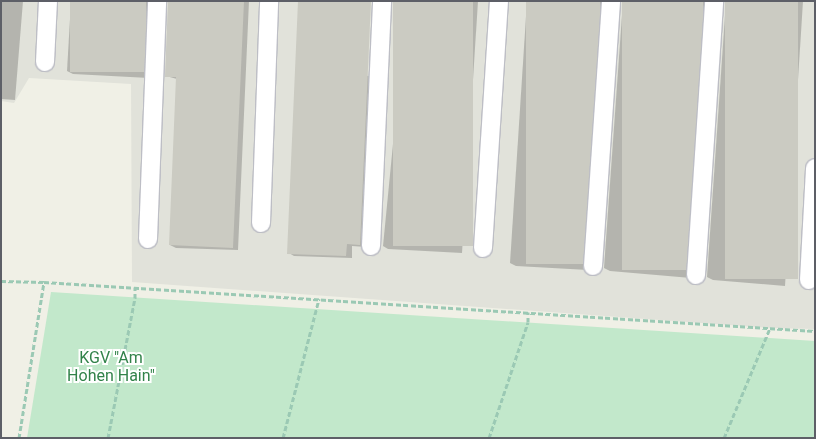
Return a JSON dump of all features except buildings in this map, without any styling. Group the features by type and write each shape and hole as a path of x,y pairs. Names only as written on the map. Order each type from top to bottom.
{"lane":[{"path":"45,62 48,1"},
{"path":"148,239 157,1"},
{"path":"261,223 269,1"},
{"path":"372,246 382,1"},
{"path":"483,248 499,1"},
{"path":"592,266 611,1"},
{"path":"696,276 714,1"},
{"path":"809,280 815,168"}],"path":[{"path":"1,281 135,287 815,330"},
{"path":"19,438 44,282"},
{"path":"108,438 135,298 135,287"},
{"path":"283,438 319,299"},
{"path":"489,438 528,322 528,312"},
{"path":"724,438 770,328"}],"shaded area":[{"path":"1,1 815,1 815,329 771,328 132,282 131,84 29,78 14,103 1,101"}],"green space":[{"name":"KGV \"Am Hohen Hain\"","path":"51,292 815,341 815,438 27,438"}]}
